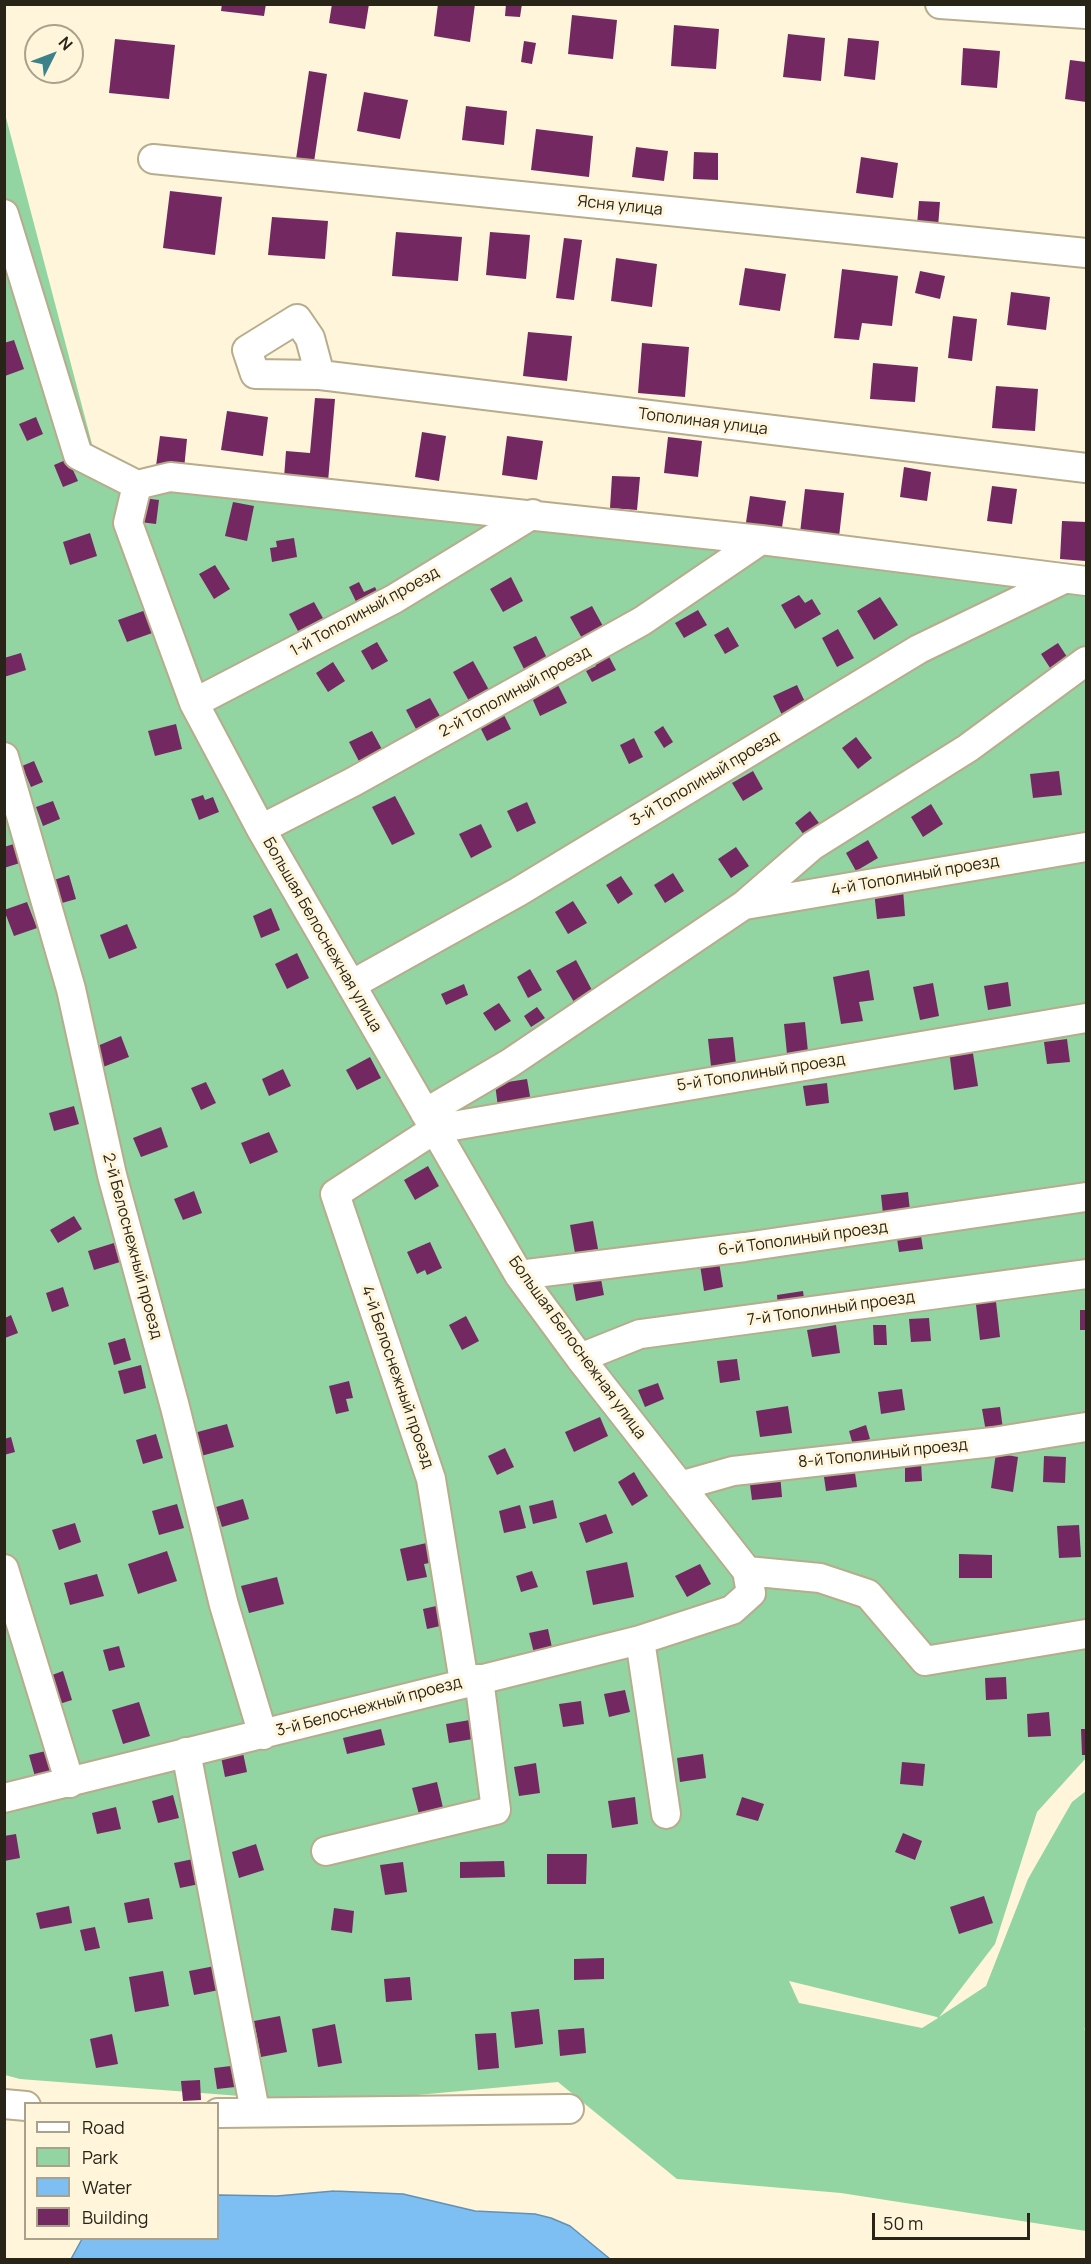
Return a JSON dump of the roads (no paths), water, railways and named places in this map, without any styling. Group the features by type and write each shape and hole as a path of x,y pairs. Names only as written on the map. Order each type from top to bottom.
{"street":[{"path":"940,4 1086,14"},
{"name":"Ясня улица","path":"153,159 1086,253"},
{"path":"4,214 78,455 137,485 170,477 533,514 761,540 1074,580"},
{"name":"Тополиная улица","path":"321,375 1086,468"},
{"name":"Большая Белоснежная улица","path":"137,485 128,523 194,703 261,829 519,1275 580,1358 747,1571"},
{"name":"1-й Тополиный проезд","path":"194,703 394,599 533,514"},
{"name":"2-й Тополиный проезд","path":"261,829 353,782 642,621 761,540"},
{"name":"3-й Тополиный проезд","path":"351,985 518,892 919,649 1074,580"},
{"path":"430,1121 510,1063 744,905 812,846 968,748 1086,661"},
{"name":"2-й Белоснежный проезд","path":"4,758 71,989 112,1175 175,1407 224,1605 263,1735"},
{"name":"4-й Тополиный проезд","path":"744,905 1086,847"},
{"name":"5-й Тополиный проезд","path":"430,1121 1086,1018"},
{"name":"4-й Белоснежный проезд","path":"430,1121 335,1194 431,1479 471,1680"},
{"name":"6-й Тополиный проезд","path":"519,1275 745,1247 1086,1197"},
{"name":"7-й Тополиный проезд","path":"580,1358 639,1334 1086,1274"},
{"name":"8-й Тополиный проезд","path":"680,1486 733,1471 993,1442 1086,1427"},
{"path":"4,1569 70,1783"},
{"path":"747,1571 820,1578 868,1594 925,1661 1086,1634"},
{"name":"3-й Белоснежный проезд","path":"4,1798 263,1735 471,1680 640,1640 732,1610 751,1593 747,1571"},
{"path":"640,1640 666,1815"},
{"path":"326,1851 496,1810 471,1680"},
{"path":"186,1752 255,2111"},
{"path":"4,2103 24,2106"},
{"path":"219,2113 569,2109"}],"water":[{"path":"334,2191 403,2194 475,2211 535,2214 570,2226 610,2259 71,2259 81,2240 219,2240 219,2195 277,2196"}]}
